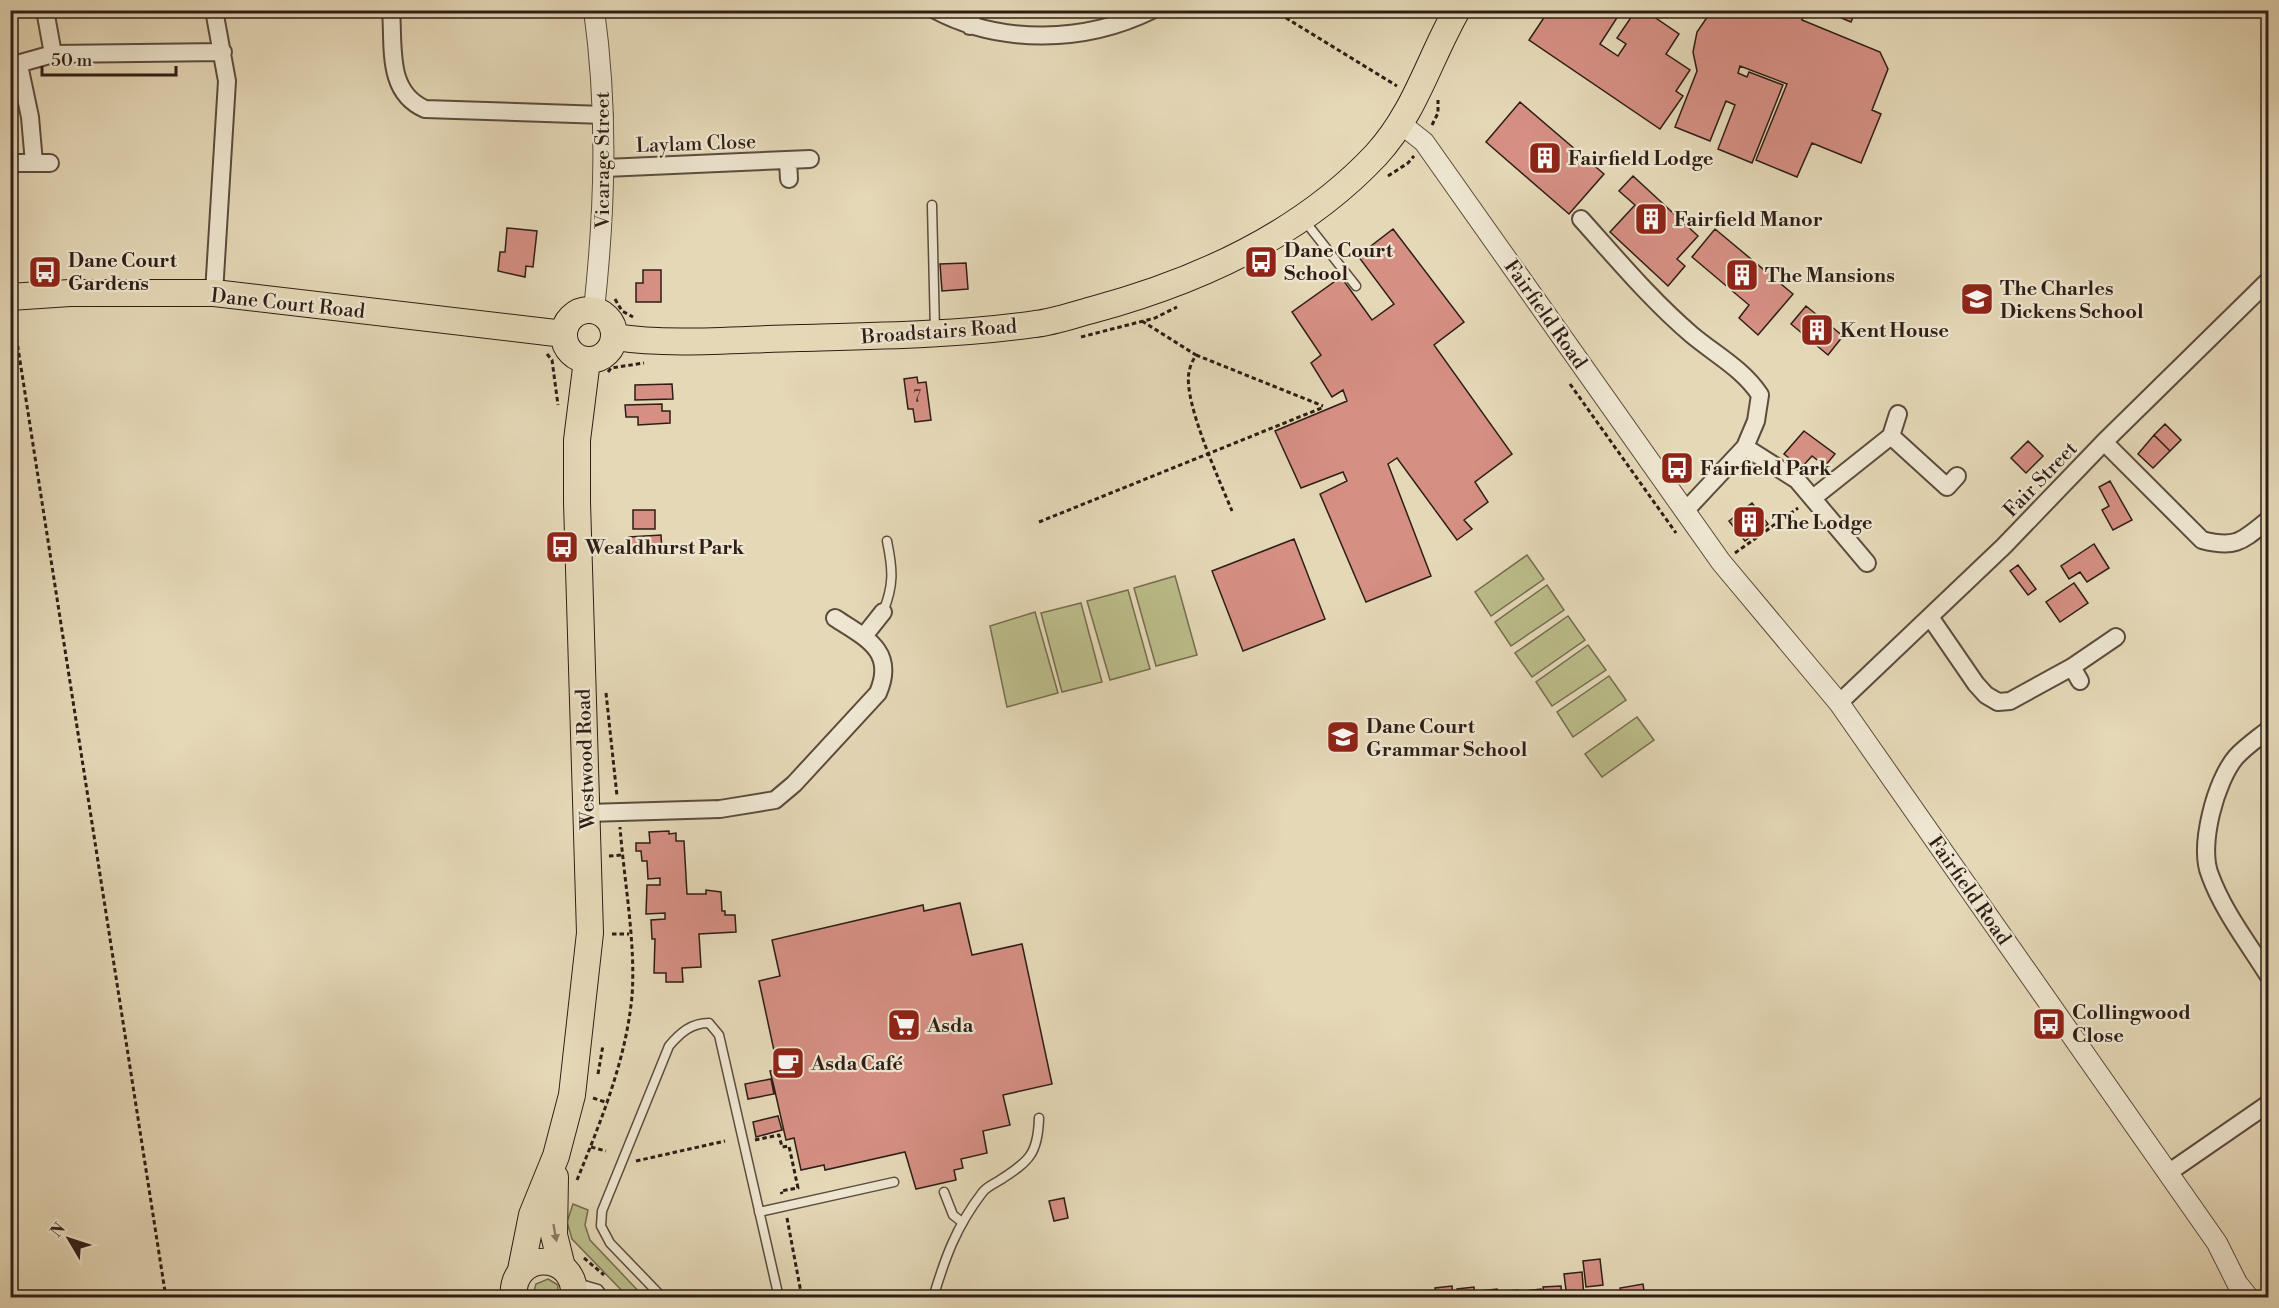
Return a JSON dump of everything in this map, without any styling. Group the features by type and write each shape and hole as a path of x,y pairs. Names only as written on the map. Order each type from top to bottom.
{"main road":[{"name":"Broadstairs Road","path":"615,337 633,340 935,335 1038,324 1140,297 1247,251 1327,200 1355,176 1378,153 1416,98 1457,10"},
{"name":"Dane Court Road","path":"11,304 70,293 214,294 564,334"},
{"path":"594,310 607,316 615,337 609,351 595,360 587,360 579,358 568,349 564,334 568,320 573,315 580,311 594,310"},
{"name":"Westwood Road","path":"514,1298 515,1279 521,1270 532,1215 555,1156 572,1095 584,1004 590,933 577,502 577,440 587,360"},
{"name":"Westwood Road","path":"555,1156 554,1235 570,1282"},
{"path":"521,1270 537,1261 554,1262 570,1282"}],"street":[{"path":"45,10 53,54"},
{"path":"214,10 224,52 227,81 214,294"},
{"path":"391,10 396,78 402,94 412,104 425,109 604,115"},
{"name":"Vicarage Street","path":"594,10 604,115 605,168 601,248 594,310"},
{"path":"935,10 971,18 996,33 1025,36 1075,33 1130,21 1152,10"},
{"path":"34,163 30,117 15,65 53,54 224,52"},
{"name":"Fairfield Road","path":"1400,123 1424,142 1721,562 1839,703 2217,1243 2241,1293"},
{"name":"Laylam Close","path":"605,168 810,159"},
{"path":"788,161 789,179"},
{"path":"1581,219 1637,282 1684,327 1750,379 1760,395 1756,421 1745,447 1686,510"},
{"name":"Fair Street","path":"1839,703 2004,546 2104,442 2268,281"},
{"path":"1813,498 1891,436 1898,414"},
{"path":"1891,436 1947,487 1957,476"},
{"path":"2104,442 2202,540 2223,546 2242,542 2268,520"},
{"path":"1745,447 1797,480 1867,563"},
{"path":"864,636 883,612"},
{"path":"1930,617 1976,684 1986,695 1998,702 2010,701 2076,674 2116,637"},
{"path":"588,813 720,809 775,800 794,784 878,693 885,666 879,651 864,636 835,618"},
{"path":"2268,730 2236,757 2218,791 2206,835 2208,872 2223,906 2268,975"},
{"path":"2168,1173 2268,1104"}],"lane":[{"path":"932,205 935,335"},
{"path":"1302,217 1356,286"},
{"path":"883,612 892,591 892,569 887,541"},
{"path":"663,1298 610,1243 601,1226 602,1211 665,1056 681,1032 709,1023 719,1035 779,1298"},
{"path":"933,1298 948,1246 962,1222 984,1191 1031,1156 1038,1144 1039,1118"},
{"path":"759,1212 894,1182"},
{"path":"944,1192 952,1215 962,1222"},
{"path":"570,1282 598,1289 605,1298"}],"path":[{"path":"1273,10 1416,98"},
{"path":"1393,172 1408,163"},
{"path":"613,292 622,311 640,319"},
{"path":"11,304 166,1298"},
{"path":"1039,522 1324,407 1196,355 1142,321"},
{"path":"1196,355 1189,373 1189,390 1209,453 1232,511"},
{"path":"1721,562 1813,498"},
{"path":"597,1078 603,1045"},
{"path":"595,1089 593,1099 608,1103"},
{"path":"632,1162 725,1141"},
{"path":"591,1147 606,1151"}],"green space":[{"path":"1527,555 1544,579 1491,616 1475,592"},
{"path":"1175,576 1197,655 1156,666 1134,588"},
{"path":"1547,585 1564,610 1511,646 1495,622"},
{"path":"1128,590 1150,669 1110,680 1087,601"},
{"path":"1081,603 1102,682 1062,692 1041,613"},
{"path":"1035,612 1058,693 1007,707 990,626"},
{"path":"1568,616 1585,640 1532,677 1515,653"},
{"path":"1588,645 1606,670 1552,706 1536,682"},
{"path":"1609,676 1626,700 1573,737 1557,712"},
{"path":"1637,717 1654,740 1602,777 1585,754"},
{"path":"573,1204 588,1210 585,1225 590,1240 644,1297 628,1297 572,1239 567,1222"},
{"path":"548,1279 558,1285 557,1297 535,1297 536,1284"}],"building":[{"path":"1549,10 1622,10 1600,44 1618,56 1626,44 1617,38 1636,10 1644,10 1679,34 1666,54 1690,70 1676,91 1683,96 1660,129 1529,40"},
{"path":"1712,10 1793,10 1803,15 1802,20 1880,52 1888,69 1872,110 1881,114 1861,163 1812,143 1797,177 1756,160 1787,84 1740,66 1738,73 1747,77 1749,72 1783,85 1752,163 1718,149 1735,105 1726,101 1710,141 1675,127 1697,71 1693,52 1697,32"},
{"path":"1822,10 1856,10 1851,22"},
{"name":"Fairfield Lodge","path":"1520,102 1604,174 1569,214 1486,142"},
{"name":"Fairfield Manor","path":"1633,176 1698,236 1677,259 1685,266 1668,286 1610,232 1635,205 1619,191"},
{"path":"507,228 537,231 533,267 526,266 525,277 498,271 500,252 505,252"},
{"path":"1393,229 1464,322 1434,345 1512,454 1475,482 1488,502 1464,520 1472,529 1457,540 1397,458 1388,464 1431,576 1366,602 1320,494 1347,481 1343,472 1301,488 1275,431 1347,401 1343,390 1332,397 1311,363 1321,355 1292,312 1341,277 1372,320 1394,304 1358,256"},
{"name":"The Mansions","path":"1715,229 1793,294 1758,335 1739,318 1749,305 1692,257"},
{"path":"966,263 968,289 942,291 940,264"},
{"path":"643,270 661,270 661,302 636,302 636,283 643,283"},
{"name":"Kent House","path":"1806,306 1843,336 1828,355 1791,324"},
{"path":"917,377 918,383 926,382 931,420 915,422 913,409 908,409 904,379"},
{"path":"672,384 673,399 635,400 635,385"},
{"path":"662,404 662,411 670,411 670,423 638,425 638,417 626,417 625,405"},
{"path":"2165,424 2181,440 2170,451 2154,435"},
{"path":"1804,431 1835,454 1825,466 1812,456 1801,468 1784,454"},
{"path":"2154,435 2170,451 2153,468 2138,454"},
{"path":"2028,441 2043,456 2026,473 2011,458"},
{"path":"2110,481 2132,520 2113,530 2102,510 2109,506 2099,487"},
{"name":"The Lodge","path":"1752,503 1768,524 1745,541 1729,521"},
{"path":"633,510 655,510 655,529 633,529"},
{"path":"661,535 662,552 647,553 647,547 630,548 629,537"},
{"path":"1294,539 1325,619 1243,651 1212,571"},
{"path":"2094,544 2109,568 2087,582 2080,572 2069,579 2061,566"},
{"path":"2018,565 2036,589 2028,595 2010,571"},
{"path":"2074,583 2088,603 2060,622 2046,602"},
{"path":"669,831 669,834 676,833 676,841 684,841 687,894 706,894 706,890 721,892 722,911 725,911 725,915 735,915 736,932 699,934 701,967 682,968 683,982 666,982 666,973 654,973 655,939 652,939 651,920 665,919 665,913 646,914 647,885 660,885 660,878 648,879 647,861 642,861 641,851 636,851 636,843 650,843 649,832"},
{"name":"Asda","path":"960,903 972,955 1022,944 1052,1084 1003,1095 1010,1125 983,1131 987,1153 961,1159 963,1168 954,1170 956,1180 916,1189 905,1152 825,1170 824,1165 801,1170 794,1138 786,1140 770,1071 778,1069 759,981 780,976 772,940 923,905 924,911"},
{"path":"771,1079 774,1094 748,1099 745,1084"},
{"path":"778,1116 782,1130 756,1137 753,1122"},
{"path":"1064,1198 1068,1218 1054,1221 1049,1201"},
{"path":"1600,1259 1603,1285 1586,1287 1583,1261"},
{"path":"1582,1272 1584,1297 1567,1298 1564,1274"},
{"path":"1643,1284 1645,1298 1622,1298 1620,1288"},
{"path":"1452,1286 1453,1298 1436,1298 1435,1288"},
{"path":"1561,1286 1562,1298 1545,1298 1543,1287"},
{"path":"1474,1287 1475,1298 1458,1298 1457,1289"},
{"path":"1497,1289 1498,1298 1481,1298 1480,1291"},
{"path":"1541,1289 1542,1298 1524,1298 1524,1291"},
{"path":"1518,1290 1519,1298 1502,1298 1501,1292"}],"place":[{"name":"Fairfield Lodge","path":"1545,158"},
{"name":"Fairfield Manor","path":"1651,219"},
{"name":"Dane Court School","path":"1261,262"},
{"name":"Dane Court Gardens","path":"45,272"},
{"name":"The Mansions","path":"1742,275"},
{"name":"The Charles Dickens School","path":"1977,299"},
{"name":"Kent House","path":"1817,330"},
{"name":"Fairfield Park","path":"1677,468"},
{"name":"The Lodge","path":"1749,522"},
{"name":"Wealdhurst Park","path":"562,547"},
{"name":"Dane Court Grammar School","path":"1343,737"},
{"name":"Collingwood Close","path":"2049,1024"},
{"name":"Asda","path":"904,1025"},
{"name":"Asda Café","path":"788,1063"}]}
